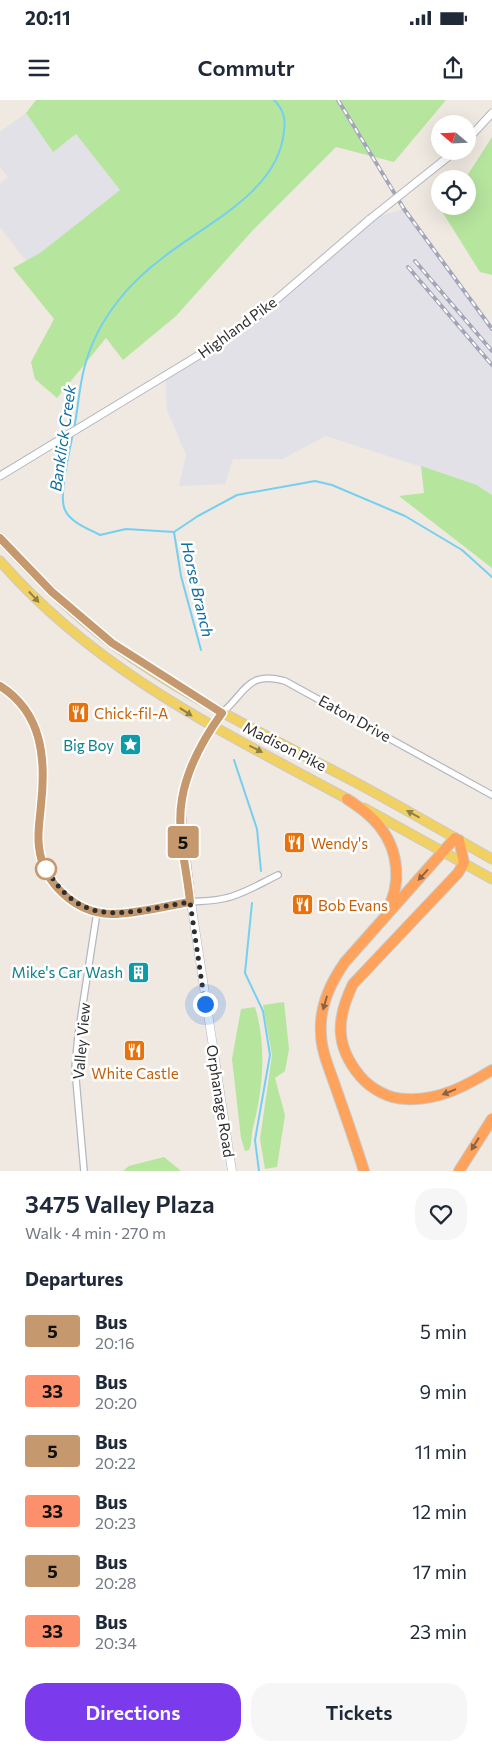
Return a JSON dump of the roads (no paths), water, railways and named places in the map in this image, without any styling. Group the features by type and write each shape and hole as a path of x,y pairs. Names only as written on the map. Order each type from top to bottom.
{"highway":[{"path":"347,799 381,827 390,842 395,857 396,885 389,908 380,923"},
{"path":"364,1171 326,1058 320,1034 321,1016 331,984 338,972 444,850 457,839 464,864 458,873 353,984 341,1016 340,1033 343,1050 350,1064 367,1085 404,1099 442,1095 470,1083 492,1070"},
{"path":"459,1171 492,1119"}],"main road":[{"name":"Madison Pike","path":"0,538 52,592 112,643 222,713 352,781 492,859"},
{"name":"Madison Pike","path":"0,562 51,614 98,653 139,682 212,726 444,850 464,864 492,879"},
{"name":"Orphanage Road","path":"222,713 212,726 194,760 182,799 182,835 190,902 232,1171"}],"street":[{"path":"476,130 492,113"},
{"name":"Highland Pike","path":"0,476 227,338 256,317 370,219 443,160"},
{"name":"Eaton Drive","path":"222,713 253,681 263,678 285,681 492,795"},
{"path":"0,686 27,712 41,742 44,773 38,830 39,848 45,866 64,895 78,906 112,914 227,898 278,874"},
{"name":"Valley View","path":"84,1171 75,1068 97,912"}],"waterway":[{"name":"Banklick Creek","path":"74,429 84,369 90,351 107,316 118,301 146,271 238,204 269,171 279,152 285,126 283,114 274,100"},
{"name":"Banklick Creek","path":"73,433 67,461 63,503 71,519 100,535 126,529 174,532 198,516 237,495 315,481 332,485 405,516 462,550 492,577"},
{"name":"Horse Branch","path":"174,532 181,576 201,650"},
{"name":"Horse Branch","path":"234,760 257,829 261,871"},
{"name":"Horse Branch","path":"252,903 245,973 263,1011 270,1055 255,1140 259,1171"}],"railway":[{"path":"338,100 404,209 492,329"},
{"path":"415,261 492,351"},
{"path":"408,267 492,365"}],"place":[{"name":"Chick-fil-A","path":"78,713"},
{"name":"Big Boy","path":"130,745"},
{"name":"Wendy's","path":"295,843"},
{"name":"Bob Evans","path":"302,905"},
{"name":"Mike's Car Wash","path":"139,972"},
{"name":"White Castle","path":"135,1050"}]}
